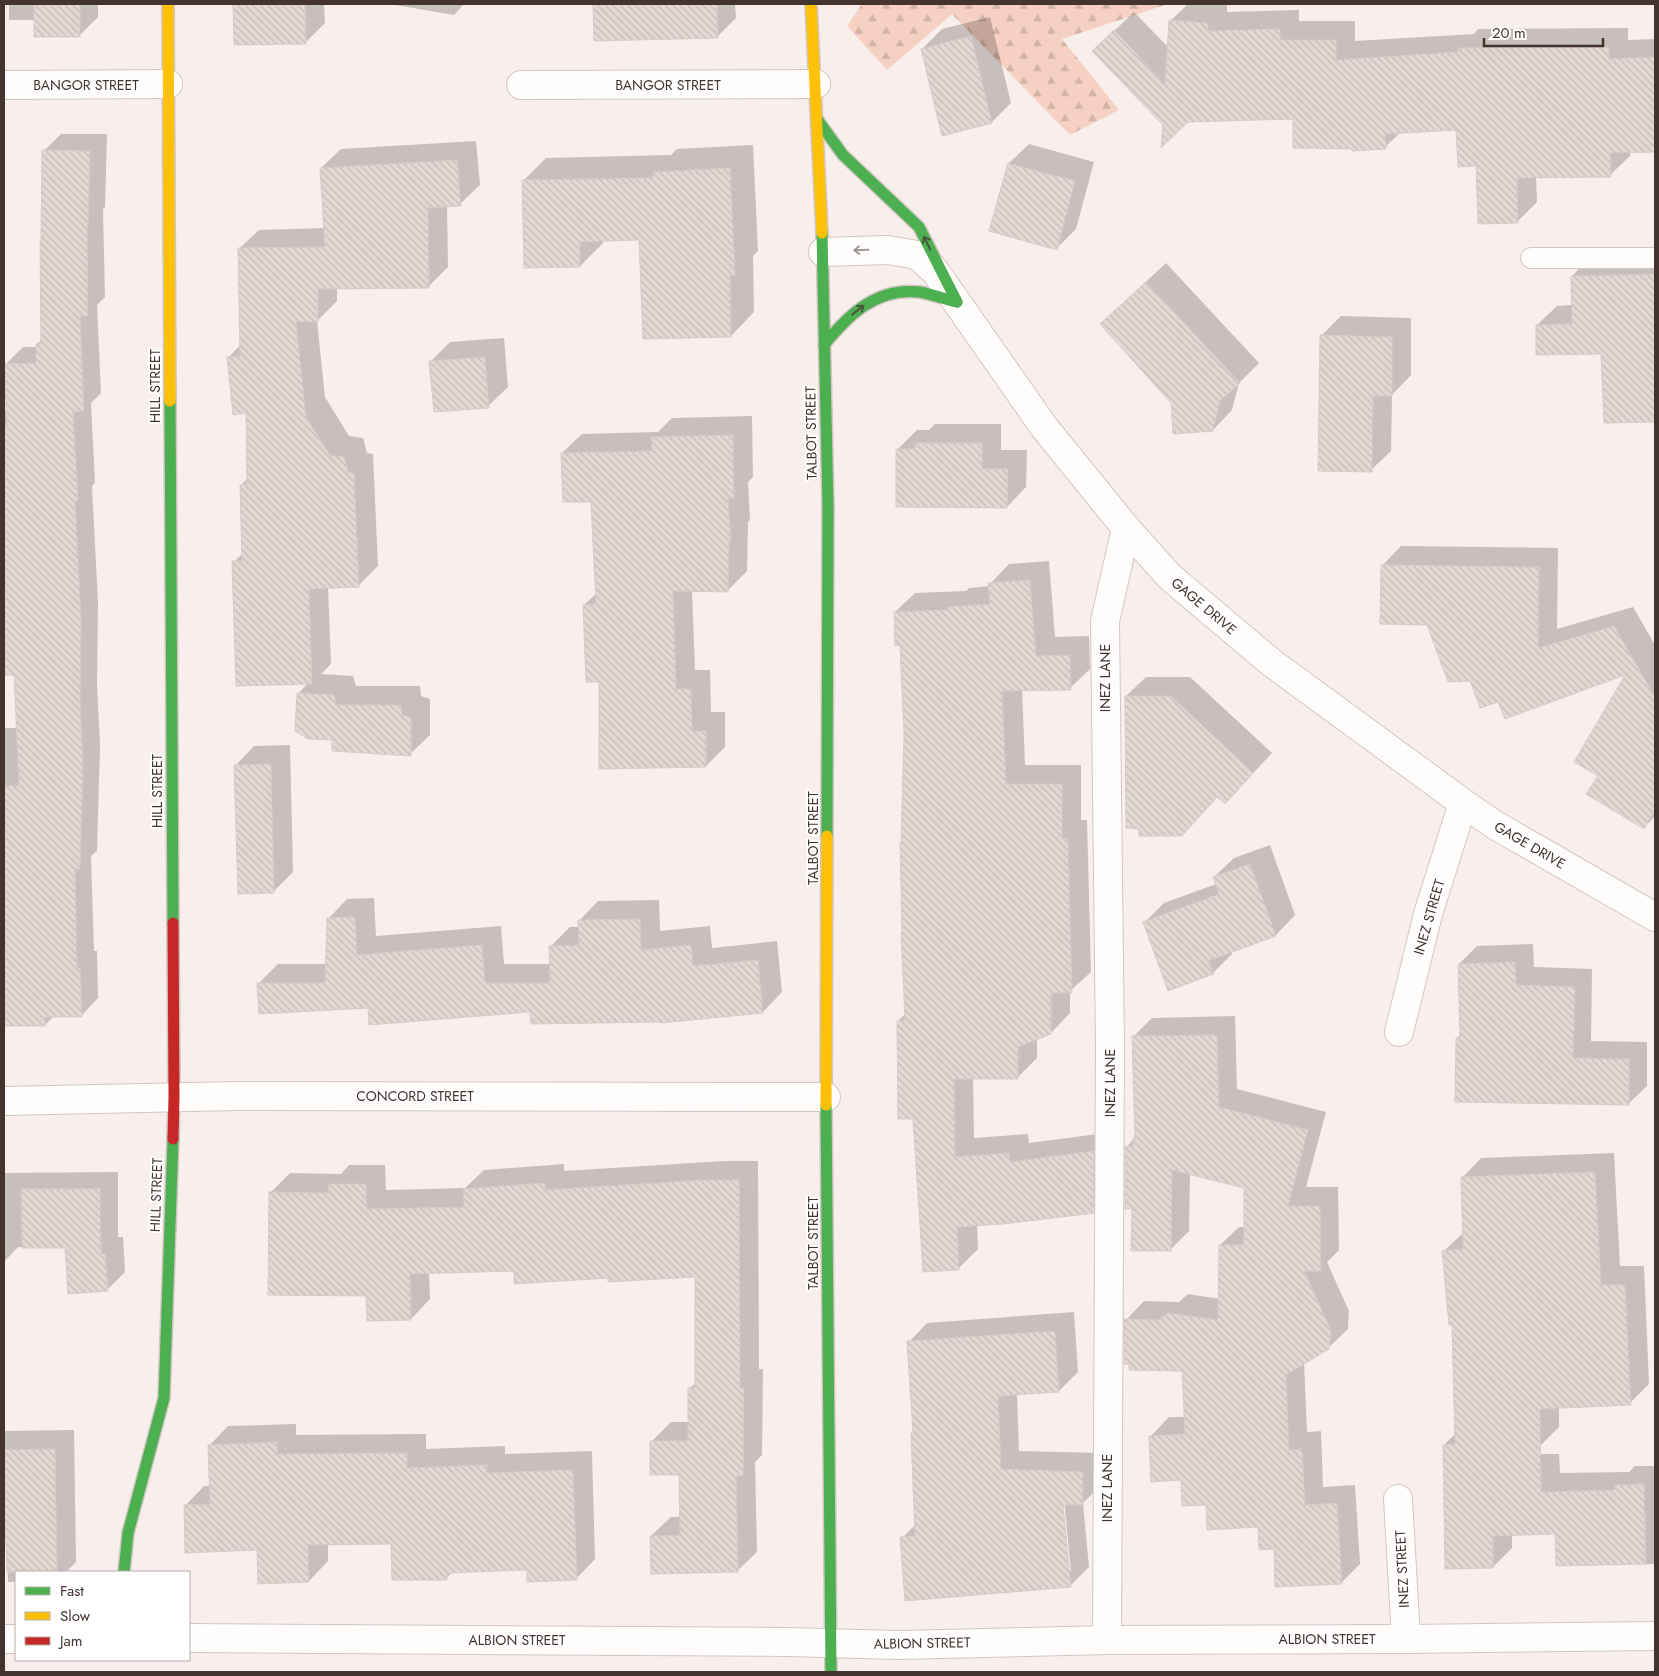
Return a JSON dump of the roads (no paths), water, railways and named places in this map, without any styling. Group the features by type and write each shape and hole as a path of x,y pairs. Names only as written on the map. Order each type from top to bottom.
{"main road":[{"name":"HILL STREET","path":"124,1571 128,1533 164,1398 174,1097 168,4"},
{"name":"TALBOT STREET","path":"812,4 823,252 828,506 826,1097 831,1672"},
{"path":"817,119 843,155 920,226 957,302"},
{"path":"824,345 842,323 861,306 887,294 914,292 957,302"}],"street":[{"name":"BANGOR STREET","path":"4,86 168,84"},
{"name":"BANGOR STREET","path":"521,85 816,84"},
{"name":"GAGE DRIVE","path":"823,252 888,250 917,255 935,271 1044,427 1126,528 1170,577 1272,663 1463,803 1496,825 1655,917"},
{"name":"INEZ LANE","path":"1106,1640 1110,1047 1104,621 1126,528"},
{"name":"INEZ STREET","path":"1399,1032 1428,914 1463,803"},
{"name":"CONCORD STREET","path":"4,1101 237,1096 826,1097"},
{"name":"INEZ STREET","path":"1398,1499 1406,1639"},
{"name":"ALBION STREET","path":"190,1638 899,1645 1106,1640 1655,1636"}],"lane":[{"path":"1531,258 1655,258"}]}
